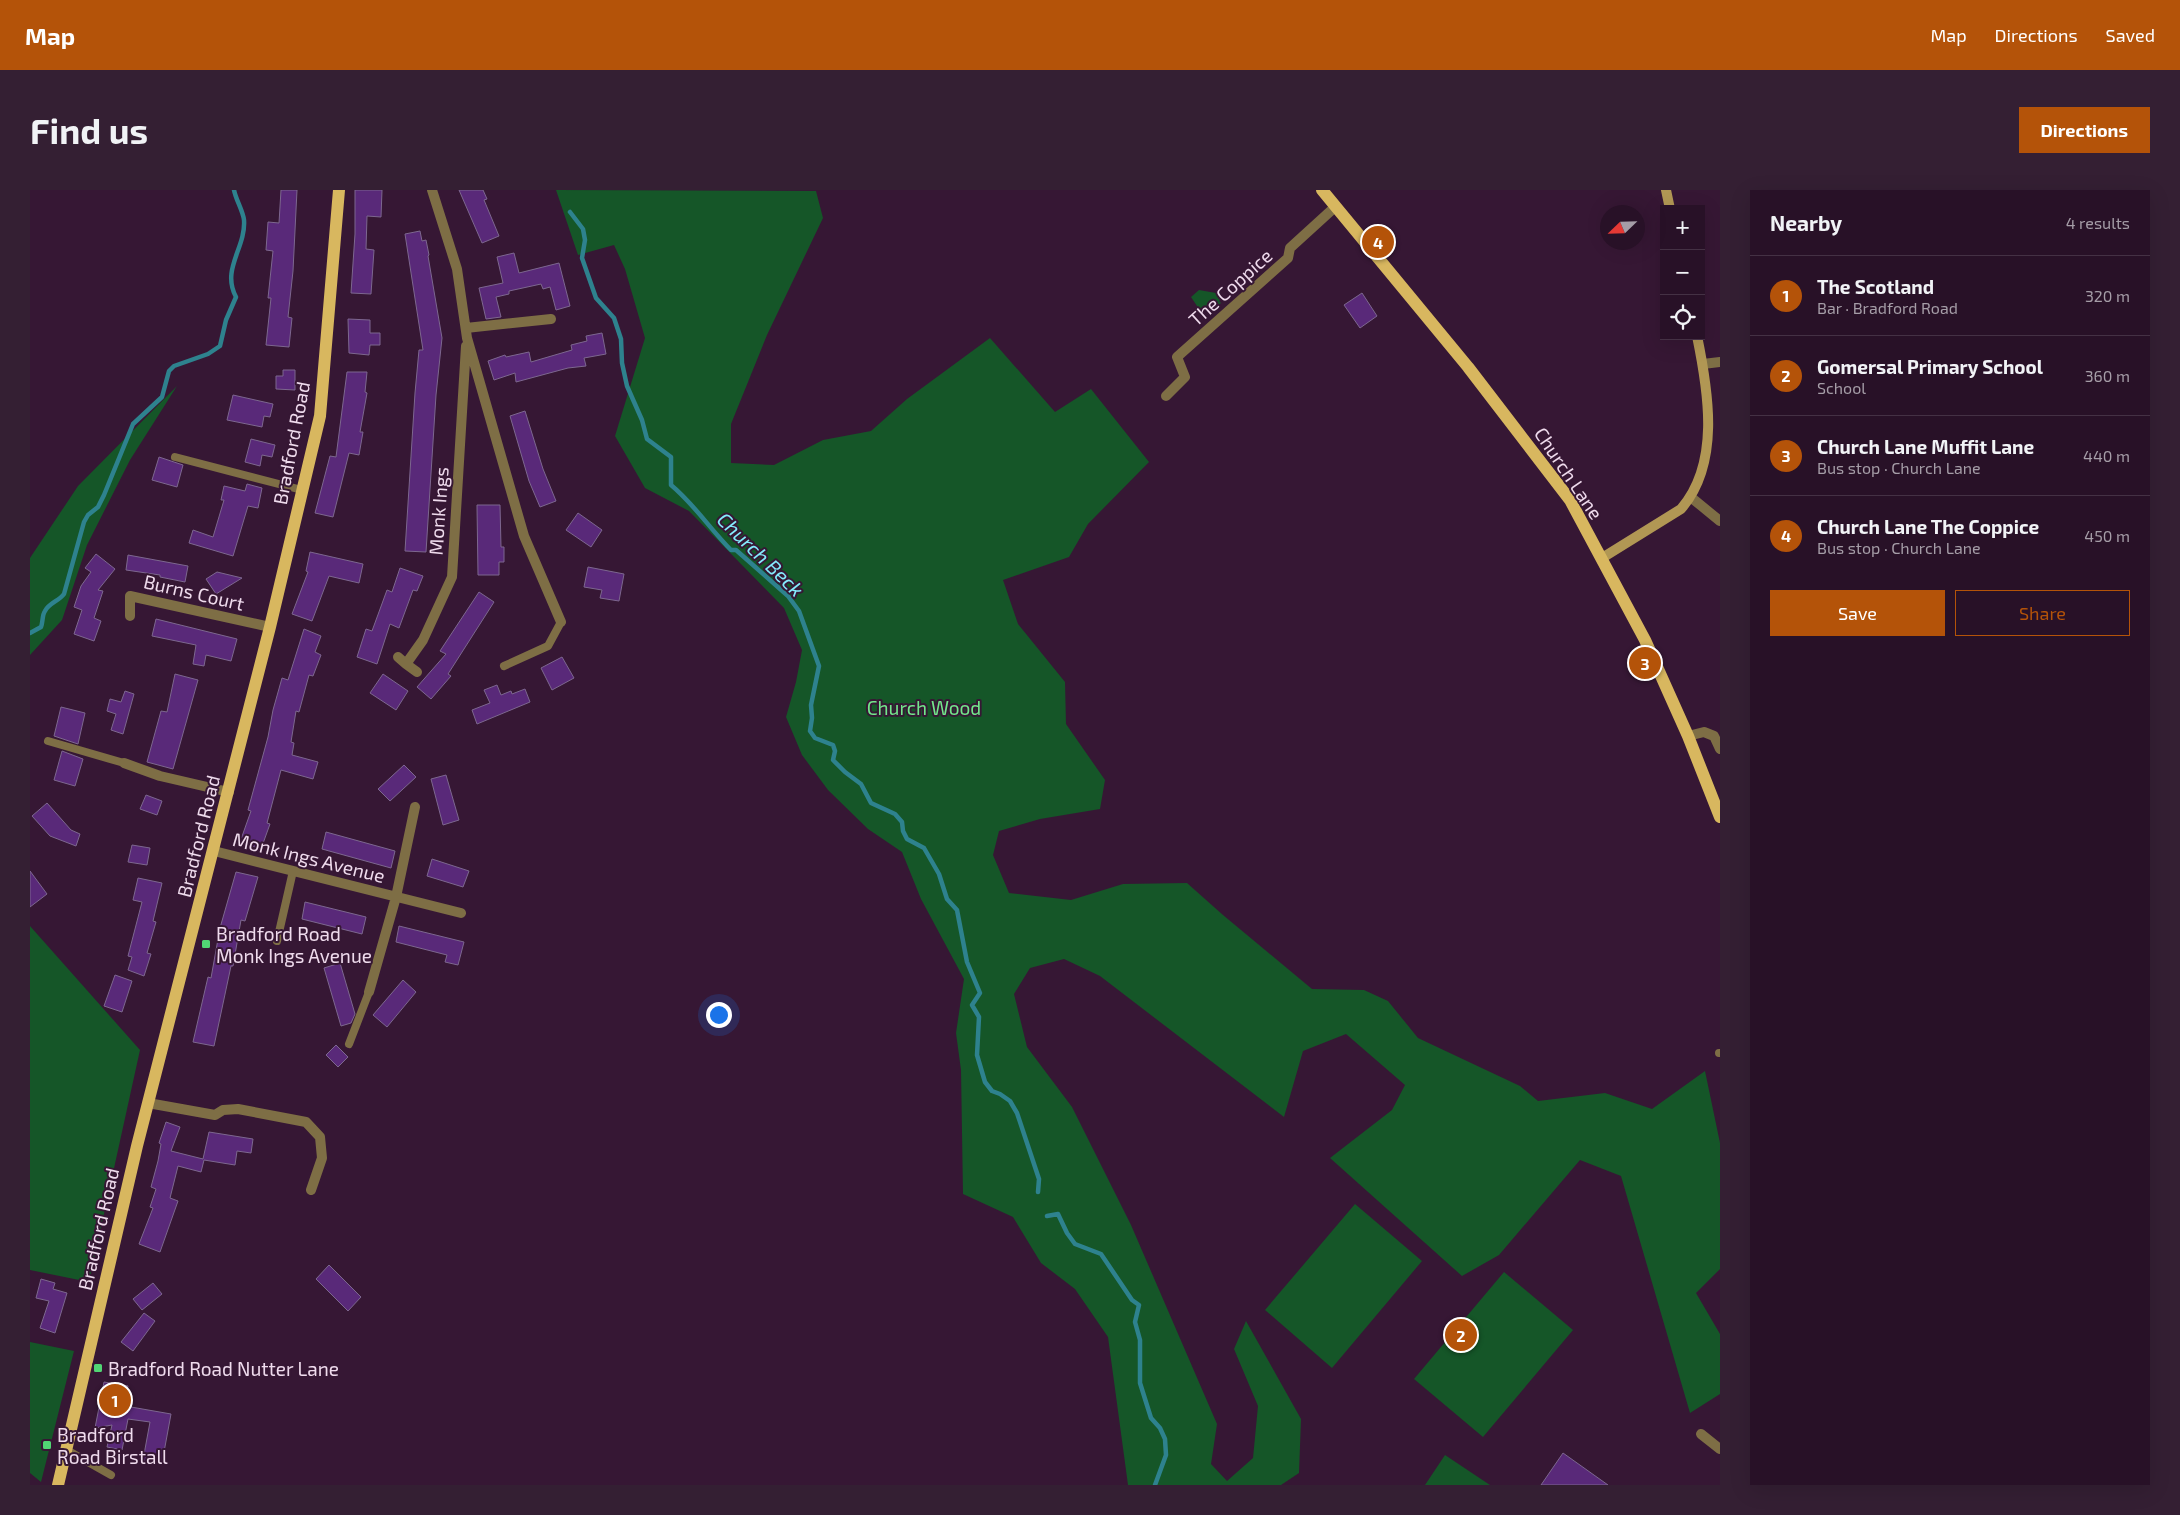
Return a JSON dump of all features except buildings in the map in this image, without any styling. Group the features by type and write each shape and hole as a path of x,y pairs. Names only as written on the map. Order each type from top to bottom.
{"main road":[{"name":"Bradford Road","path":"58,1485 148,1103 229,792 320,416 339,190"},
{"name":"Church Lane","path":"1322,190 1468,367 1549,470 1570,500 1645,640 1717,801 1720,817"},
{"path":"1666,190 1669,205"},
{"path":"1602,558 1636,538 1693,499 1705,480 1711,465 1714,439 1713,422 1698,340"}],"street":[{"name":"Monk Ings","path":"432,190 457,269 466,333 524,536 560,622"},
{"name":"The Coppice","path":"1166,396 1185,377 1178,357 1288,258 1290,248 1335,207"},
{"path":"466,333 551,319"},
{"name":"Monk Ings","path":"417,672 402,660 424,640 452,577 466,333"},
{"path":"1703,364 1720,362"},
{"path":"1693,499 1720,522"},
{"name":"Burns Court","path":"130,616 130,596 270,627"},
{"path":"1688,736 1704,732 1714,736 1720,749"},
{"path":"124,763 152,774 229,792"},
{"name":"Monk Ings Avenue","path":"369,992 396,897 416,807"},
{"name":"Monk Ings Avenue","path":"214,851 461,913"},
{"path":"148,1103 215,1115 223,1110 238,1110 306,1122 320,1136 322,1158 311,1190"},
{"path":"1701,1434 1720,1449"}],"lane":[{"path":"175,456 302,490"},
{"path":"504,666 548,646 560,622"},
{"path":"48,740 124,763"},
{"path":"276,942 293,871"},
{"path":"349,1044 369,992"},
{"path":"65,1449 111,1475"}],"green space":[{"name":"Church Wood","path":"556,190 816,191 823,218 767,335 731,424 731,463 774,465 823,440 871,431 907,399 990,338 1055,412 1091,389 1149,462 1088,524 1069,557 1003,580 1018,624 1065,682 1066,724 1105,780 1100,809 1040,819 999,831 993,855 1009,893 1071,900 1123,884 1187,883 1312,989 1364,990 1388,1001 1418,1038 1520,1086 1538,1101 1605,1093 1652,1109 1705,1071 1720,1143 1720,1269 1696,1293 1720,1334 1720,1394 1690,1413 1621,1176 1580,1160 1499,1255 1462,1276 1330,1158 1392,1110 1405,1085 1346,1034 1303,1051 1284,1117 1100,976 1064,959 1030,968 1014,994 1027,1047 1072,1107 1131,1225 1217,1424 1211,1464 1227,1481 1253,1458 1258,1406 1234,1349 1246,1321 1301,1419 1299,1473 1281,1485 1128,1485 1108,1337 1075,1289 1041,1263 1013,1217 963,1194 961,1070 956,1033 964,979 921,899 902,852 868,829 828,790 802,755 786,717 796,682 802,650 784,608 689,511 645,488 615,436 645,338 625,269 614,245 578,255"},
{"path":"1199,290 1216,293 1222,299 1219,301 1221,303 1212,311 1199,309 1191,297"},
{"path":"177,386 130,460 87,545 62,620 30,655 30,558 78,486"},
{"path":"30,926 140,1050 89,1282 30,1270"},
{"path":"1355,1204 1422,1261 1332,1368 1265,1310"},
{"path":"1504,1272 1573,1330 1483,1437 1414,1379"},
{"path":"30,1342 74,1351 41,1482 30,1473"},
{"path":"1445,1455 1490,1485 1425,1485"}],"waterway":[{"path":"30,633 41,627 43,614 47,608 64,594 84,522 88,515 98,507 133,424 162,397 169,371 174,366 208,354 220,346 226,320 236,297 232,287 232,268 244,230 244,220 234,190"},
{"name":"Church Beck","path":"570,212 583,229 585,240 582,258 596,298 614,318 621,339 622,363 627,386 642,420 647,439 671,457 671,485 687,500 731,550 736,550 788,596 799,611 819,666 811,705 810,731 815,738 833,745 835,751 833,760 861,784 871,803 895,814 902,822 903,831 907,839 924,848 939,874 947,899 957,910 967,962 980,993 972,1005 979,1017 977,1055 985,1082 992,1091 1010,1101 1017,1113 1039,1179 1038,1192"},
{"name":"Church Beck","path":"1047,1216 1058,1214 1067,1233 1075,1244 1101,1254 1132,1300 1139,1305 1135,1322 1140,1340 1140,1383 1151,1418 1160,1428 1165,1439 1166,1455 1155,1485"}],"place":[{"name":"Church Lane The Coppice","path":"1378,242"},
{"name":"Church Lane Muffit Lane","path":"1645,663"},
{"name":"Bradford Road Monk Ings Avenue","path":"206,944"},
{"name":"Gomersal Primary School","path":"1461,1335"},
{"name":"Bradford Road Nutter Lane","path":"98,1368"},
{"name":"The Scotland","path":"115,1400"},
{"name":"Bradford Road Birstall","path":"47,1445"}]}
